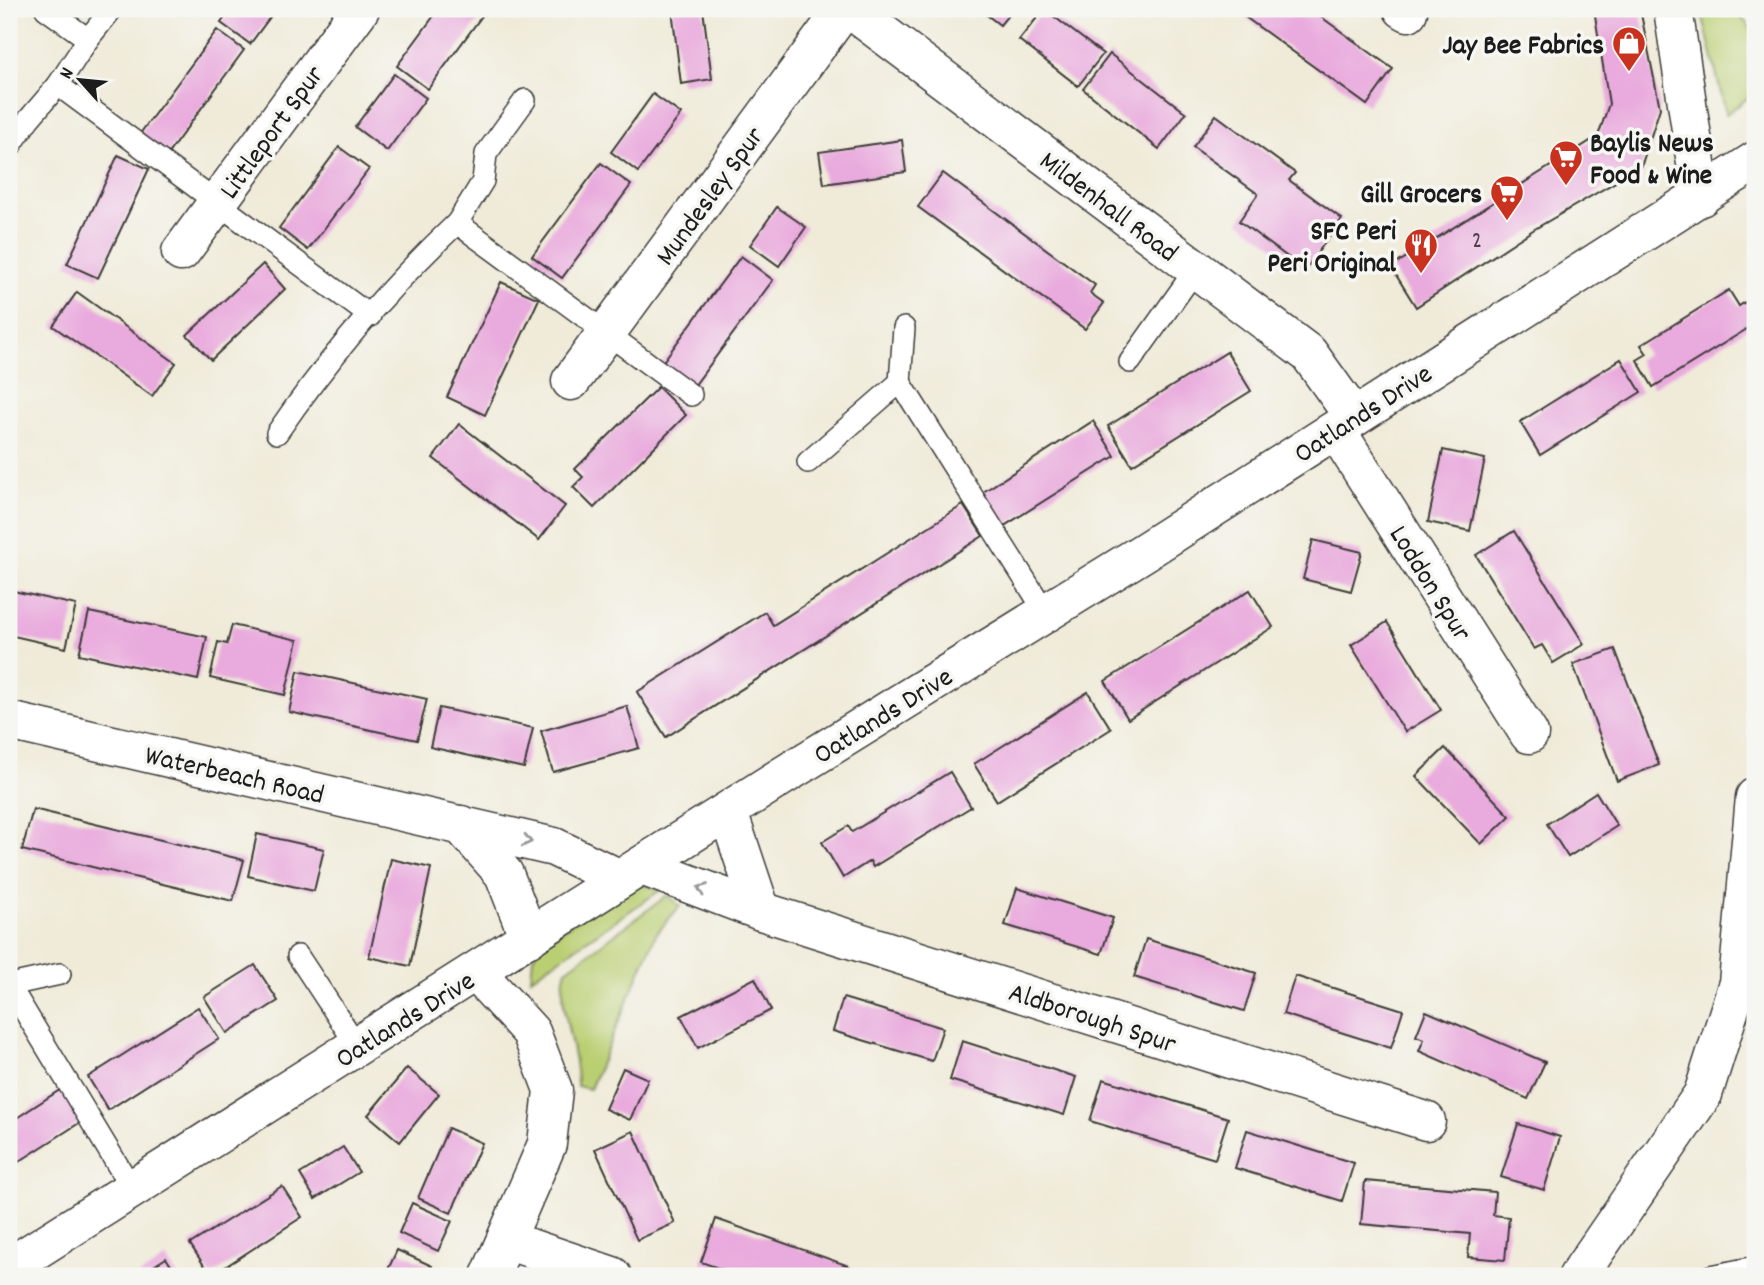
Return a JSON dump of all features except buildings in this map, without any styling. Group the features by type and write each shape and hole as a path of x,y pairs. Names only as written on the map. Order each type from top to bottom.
{"street":[{"name":"Littleport Spur","path":"181,252 360,9"},
{"name":"Mundesley Spur","path":"571,381 844,9"},
{"name":"Mildenhall Road","path":"850,9 1309,354 1345,423"},
{"path":"1673,9 1701,197"},
{"name":"Oatlands Drive","path":"9,1267 1046,613 1755,161"},
{"name":"Loddon Spur","path":"1345,423 1529,734"},
{"name":"Waterbeach Road","path":"9,722 554,847 631,873"},
{"path":"1578,1276 1703,1094 1738,983 1755,797"},
{"path":"728,812 761,911"},
{"path":"461,825 504,874 529,938"},
{"name":"Aldborough Spur","path":"631,873 761,911 1426,1121"},
{"path":"476,972 531,1032 553,1090 547,1144 490,1276"},
{"path":"506,1240 612,1276"}],"lane":[{"path":"46,9 88,39"},
{"path":"9,148 112,9"},
{"path":"58,85 370,316"},
{"path":"277,433 310,384 410,268 457,223 484,181 486,154 525,100"},
{"path":"457,223 691,395"},
{"path":"1130,362 1196,269"},
{"path":"904,328 900,382 1046,613"},
{"path":"807,462 900,382"},
{"path":"298,956 358,1047"},
{"path":"60,974 9,985 132,1189"},
{"path":"1711,1276 1755,1267"}],"green space":[{"path":"1701,9 1733,9 1755,32 1755,93 1726,114"},
{"path":"633,883 662,889 531,978 533,957 541,944"},
{"path":"668,895 680,906 656,934 590,1089 577,1086 563,996 566,970"}],"place":[{"name":"Jay Bee Fabrics","path":"1629,73"},
{"name":"Baylis News Food & Wine","path":"1566,187"},
{"name":"Gill Grocers","path":"1507,222"},
{"name":"SFC Peri Peri Original","path":"1421,275"}]}
